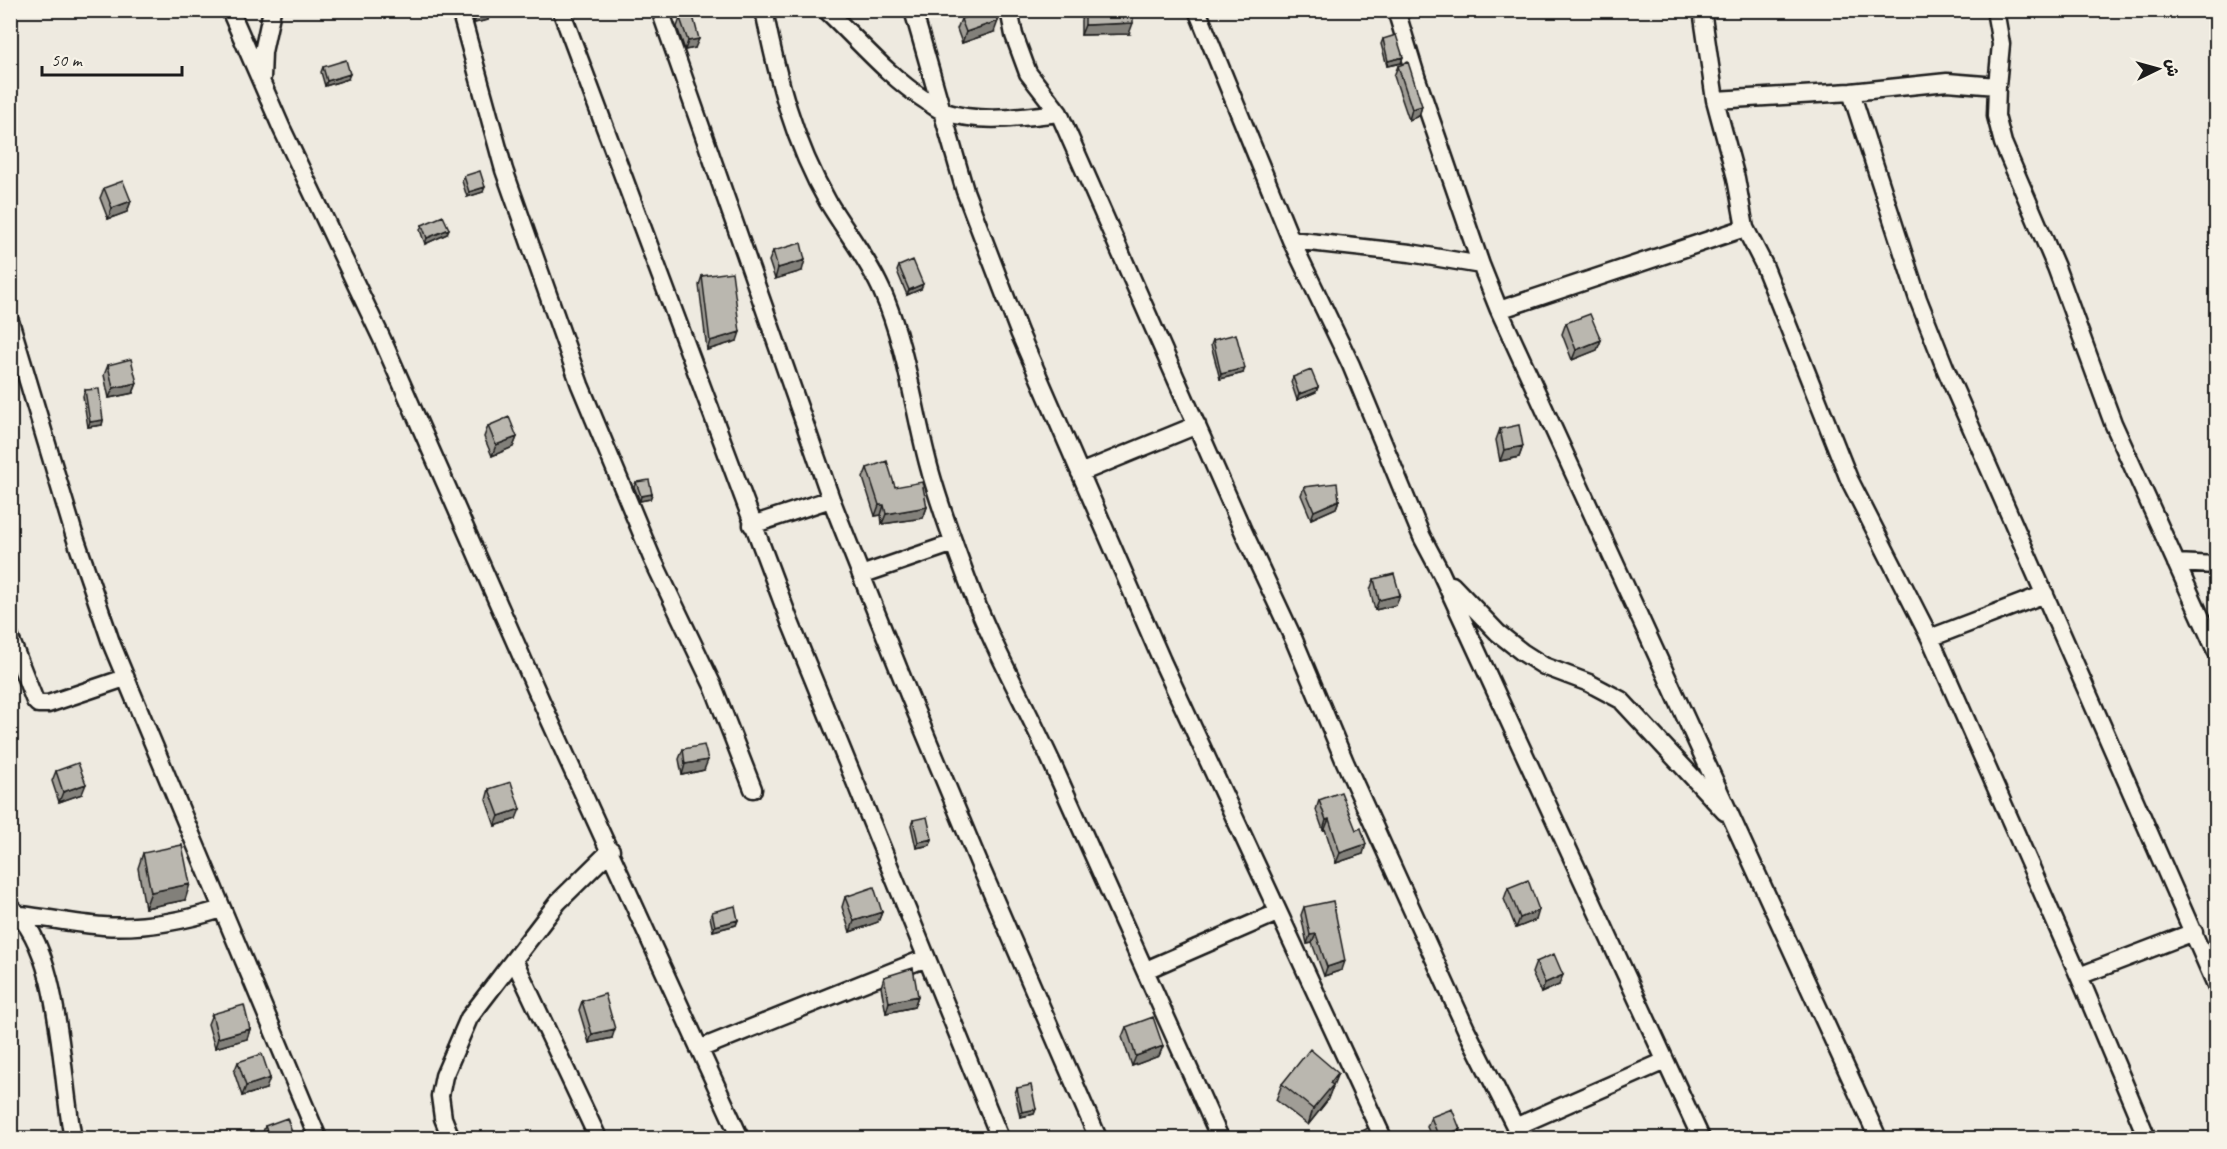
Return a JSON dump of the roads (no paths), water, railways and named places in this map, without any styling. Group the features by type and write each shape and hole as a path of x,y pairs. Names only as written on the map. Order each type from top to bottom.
{"street":[{"path":"230,10 282,129 382,339 543,703 740,1138"},
{"path":"262,79 263,52 272,10"},
{"path":"460,10 504,170 580,385 651,558 713,687 753,789"},
{"path":"561,10 752,525 844,760 1000,1138"},
{"path":"660,10 831,498 981,868 1098,1138"},
{"path":"764,10 782,94 791,121 828,201 860,249 882,292 899,339 929,466 968,582 990,635 1033,722 1146,970 1220,1138"},
{"path":"826,10 892,74 913,92 943,111 1000,120 1059,113"},
{"path":"913,10 943,111 949,140 982,240 1161,661 1383,1138"},
{"path":"1009,10 1014,35 1028,73 1059,113 1294,640 1350,773 1466,1029 1518,1132 1665,1061"},
{"path":"1197,10 1291,240 1351,365 1422,537 1441,573 1701,1138"},
{"path":"1396,10 1417,79 1481,265 1499,310 1878,1138"},
{"path":"1702,10 1714,100 1736,178 1745,228 1764,265 1849,479 1930,638 2079,976 2147,1138"},
{"path":"1995,10 2001,44 1996,116 2003,143 2056,267 2113,423 2217,651"},
{"path":"1714,100 1851,92 1947,82 1997,86"},
{"path":"1851,92 1918,299 1946,370 2215,977"},
{"path":"1499,310 1745,228"},
{"path":"1291,240 1410,253 1481,265"},
{"path":"10,321 74,534 125,678 318,1138"},
{"path":"1080,473 1197,425"},
{"path":"752,525 831,498"},
{"path":"861,575 954,543"},
{"path":"2176,563 2217,565"},
{"path":"1441,573 1498,633 1522,652 1544,666 1589,682 1621,700 1735,824"},
{"path":"1930,638 2044,594"},
{"path":"10,638 38,704 48,704 125,678"},
{"path":"450,1138 443,1118 440,1096 444,1076 469,1018 558,902 611,850"},
{"path":"16,911 103,926 130,926 179,921 222,909"},
{"path":"16,911 32,932 47,974 73,1138"},
{"path":"1146,970 1277,913"},
{"path":"2079,976 2194,932"},
{"path":"699,1049 926,958"},
{"path":"514,960 598,1138"}]}
